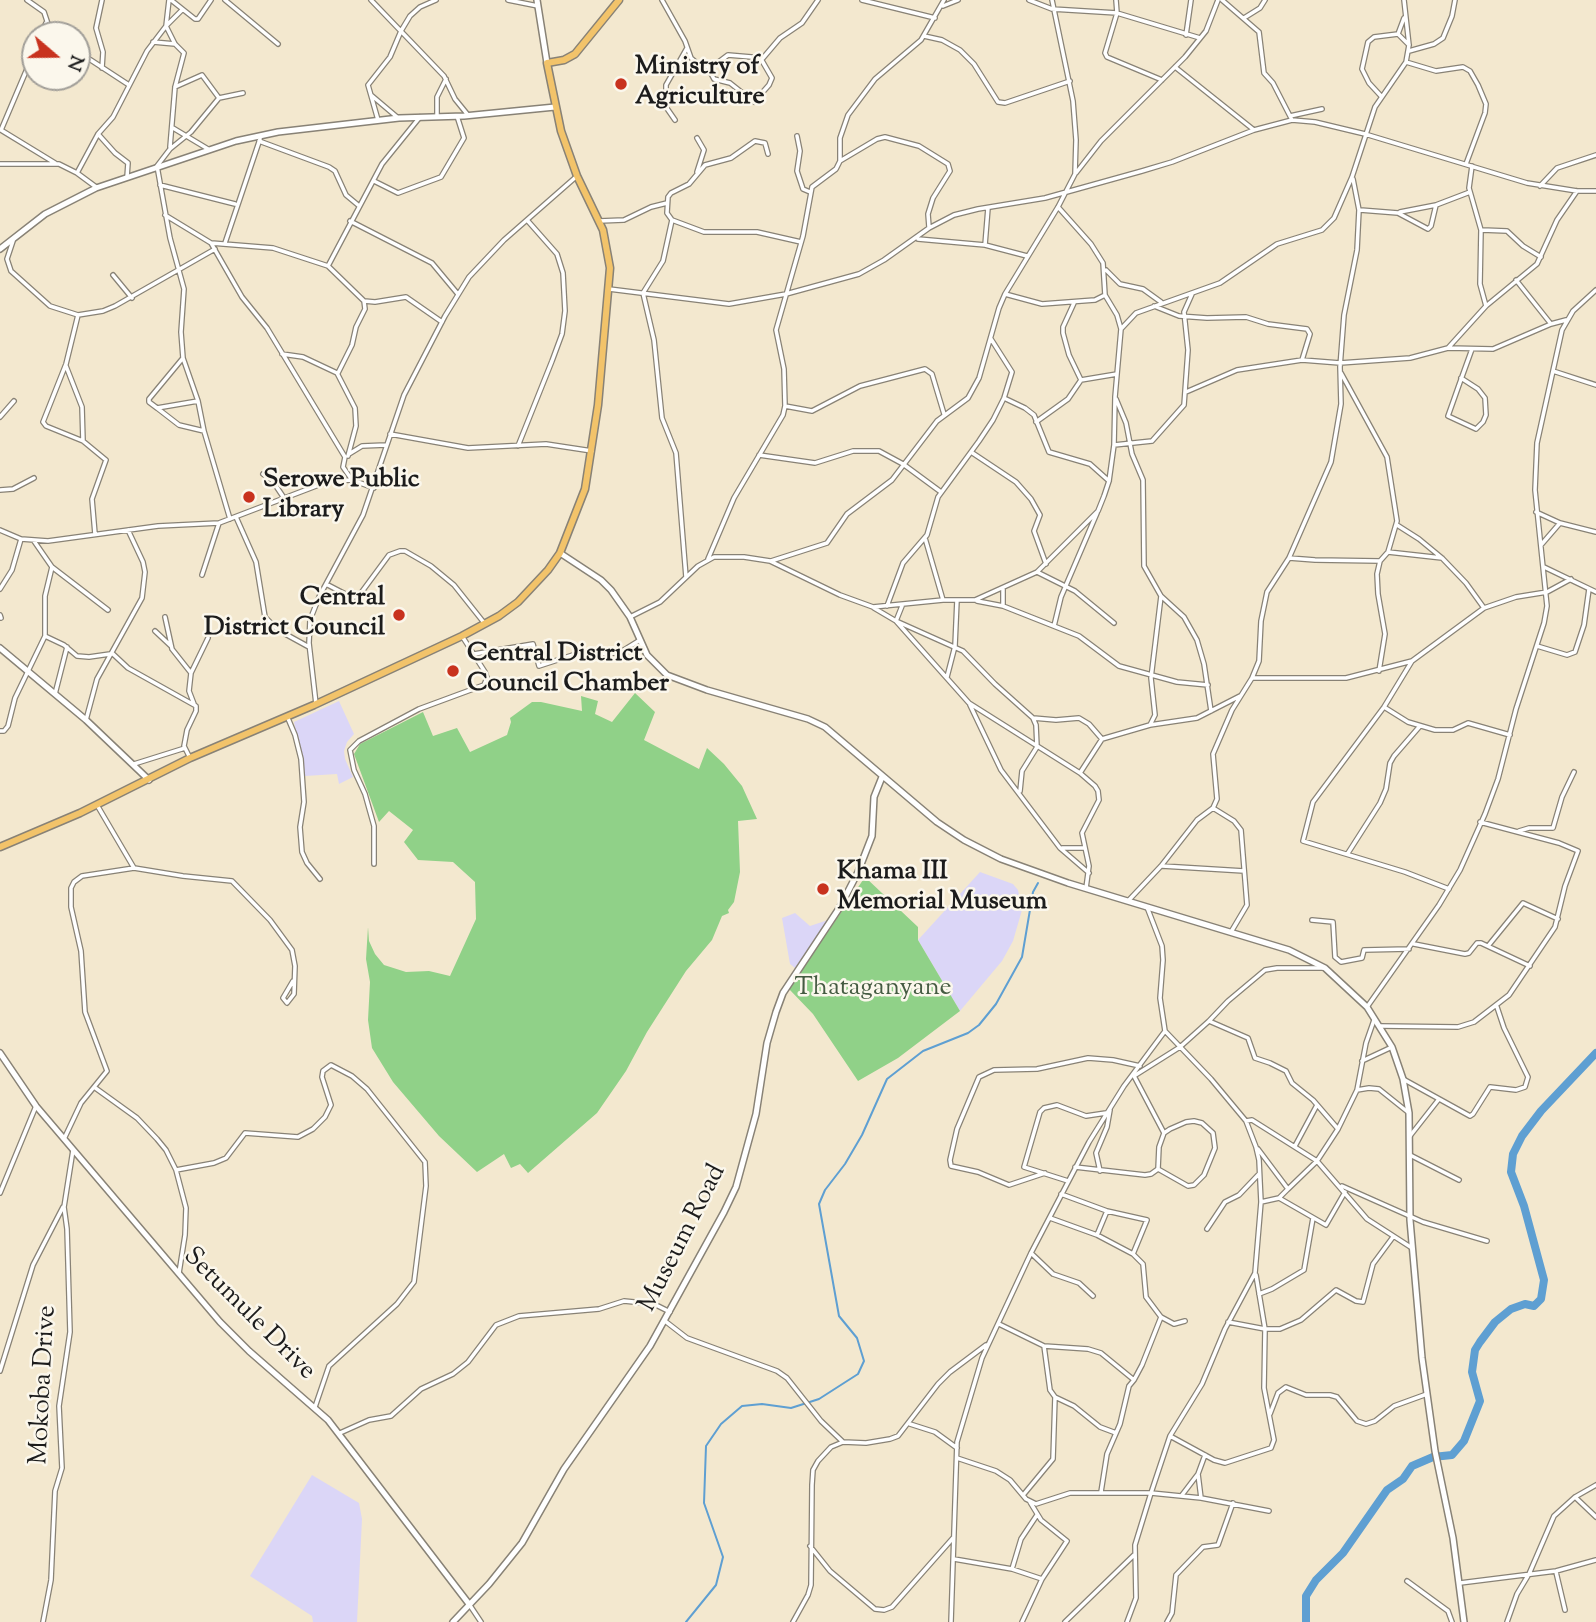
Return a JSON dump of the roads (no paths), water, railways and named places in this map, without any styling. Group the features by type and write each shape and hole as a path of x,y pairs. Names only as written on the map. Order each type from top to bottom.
{"main road":[{"path":"0,847 462,636 518,602 548,570 560,553 585,489 592,452 610,258 599,221 577,176 555,107 547,63 564,60 575,54 619,0"}],"street":[{"path":"27,0 44,12 47,21"},
{"path":"102,0 96,28 103,52 102,68"},
{"path":"170,0 191,17 198,19 211,0"},
{"path":"170,0 166,26 175,44 184,53 175,87 170,149"},
{"path":"225,0 278,44"},
{"path":"371,0 446,79 453,97 469,116"},
{"path":"378,120 368,85 390,57 412,13 436,0"},
{"path":"508,0 538,3 547,63"},
{"path":"662,0 694,61 706,66 716,64 728,55 761,59"},
{"path":"761,59 780,38 802,23 817,0"},
{"path":"862,0 935,18"},
{"path":"630,617 660,602 708,559 734,498 778,426 785,406 784,369 776,330 801,242 810,191 814,184 836,169 840,138 848,114 875,79 924,36 944,0"},
{"path":"942,6 958,0"},
{"path":"1029,0 1052,9 1117,13 1200,38"},
{"path":"1052,0 1070,81 1075,122 1074,174"},
{"path":"1116,0 1117,13 1105,53 1107,57 1163,80"},
{"path":"1186,35 1191,0"},
{"path":"770,561 827,543 840,522 884,488 928,431 944,414 961,405 972,392 983,368 1005,294 1058,207 1074,174 1123,117 1163,80 1200,38 1209,27 1220,0 1259,32 1264,73 1273,83 1291,118"},
{"path":"1244,18 1260,8 1265,0"},
{"path":"1121,329 1136,313 1220,284 1277,244 1322,230 1338,212 1381,96 1406,62 1409,45 1404,0"},
{"path":"1409,51 1434,44 1443,38 1455,0"},
{"path":"77,173 98,134 113,117 153,42 182,10"},
{"path":"1398,34 1405,16"},
{"path":"1398,34 1409,45"},
{"path":"1381,96 1369,83 1362,69 1368,42 1374,37 1398,34"},
{"path":"924,36 942,40 960,50 974,64 998,102 1004,103 1070,81"},
{"path":"153,42 175,44"},
{"path":"675,120 667,107 666,85 688,47"},
{"path":"706,66 714,79 730,83 754,102 772,78 761,59"},
{"path":"91,61 129,85"},
{"path":"1406,62 1436,71 1463,67 1470,71 1486,104 1469,165 1470,192 1481,230 1480,284 1486,306"},
{"path":"1175,67 1254,130"},
{"path":"175,87 202,75 219,98"},
{"path":"437,117 437,97 446,79"},
{"path":"21,83 1,130 55,163 77,173 96,188"},
{"path":"230,519 198,401 183,358 181,332 185,296 165,215 157,166 170,149 187,137 219,98 243,93"},
{"path":"370,94 399,118"},
{"path":"0,249 46,214 96,188 208,149 378,120 469,116 555,107"},
{"path":"609,289 729,304 753,302 786,294 859,274 929,228 954,215 1026,202 1172,162 1254,130 1322,109"},
{"path":"373,180 400,193 441,177 464,138 457,116"},
{"path":"328,266 389,154 421,117"},
{"path":"1291,118 1365,134 1540,186 1596,191"},
{"path":"171,126 208,149"},
{"path":"98,134 128,163 127,177"},
{"path":"797,136 800,151 797,172 803,189 810,191"},
{"path":"839,162 885,137 919,146 947,164 950,171 933,198 928,214 929,228"},
{"path":"225,243 260,138"},
{"path":"260,138 332,169 344,192 359,205"},
{"path":"695,177 704,150 697,138"},
{"path":"768,154 765,143 755,141 731,158 705,165 685,186 671,192 667,213 672,220 704,232 757,232 801,242"},
{"path":"1540,186 1557,168 1596,155"},
{"path":"0,164 55,163"},
{"path":"316,704 309,647 310,620 363,515 404,395 458,293 490,254 577,176"},
{"path":"1128,901 1198,820 1213,808 1218,792 1213,754 1226,722 1252,678 1261,650 1261,621 1267,592 1289,558 1331,462 1341,404 1340,363 1344,316 1357,250 1359,210 1352,177"},
{"path":"160,184 236,204"},
{"path":"1448,348 1486,306 1537,264 1553,228 1577,191"},
{"path":"1359,210 1398,213 1436,205 1470,192"},
{"path":"599,221 624,220 651,207 667,203"},
{"path":"1398,213 1428,229 1436,205"},
{"path":"1054,626 1058,605 1109,481 1114,445 1121,329 1117,315 1105,295 1104,269 1099,255 1058,207"},
{"path":"985,245 988,208"},
{"path":"165,215 211,243 230,277 267,328 346,456"},
{"path":"518,446 562,334 565,311 564,273 557,254 527,220"},
{"path":"672,220 663,261 643,293 654,340 662,418 676,453 686,577"},
{"path":"351,221 432,263 458,293"},
{"path":"1481,230 1507,232 1541,257"},
{"path":"14,237 7,259 11,271 50,306 78,315 103,311 132,298 215,249"},
{"path":"916,239 985,245 1027,256"},
{"path":"211,243 273,248 328,266 364,301 365,309 356,327 354,342 337,373"},
{"path":"1104,269 1120,284 1143,289 1162,303"},
{"path":"113,275 132,298"},
{"path":"1516,280 1551,324"},
{"path":"1367,1007 1413,944 1460,870 1491,799 1544,623 1547,592 1536,512 1535,465 1557,345 1567,320 1578,305 1596,290"},
{"path":"1005,294 1037,303 1074,303 1096,300 1105,295"},
{"path":"1114,445 1144,443 1157,438 1183,407 1188,350 1184,309 1192,294"},
{"path":"364,301 406,297 442,322"},
{"path":"1074,303 1063,333 1069,355 1081,380"},
{"path":"1154,306 1175,315 1246,317 1268,324 1307,329 1310,334 1302,360"},
{"path":"78,315 66,364 44,424 83,441 106,460 92,499 95,534"},
{"path":"1186,392 1237,370 1302,360 1340,363 1410,358 1448,348 1493,349 1551,324 1567,320"},
{"path":"887,606 903,564 911,551 925,538 941,492 993,420 1004,398 1012,372 990,339"},
{"path":"1461,378 1478,389 1485,398 1486,415 1476,429 1448,416 1461,378 1472,349"},
{"path":"282,354 303,357 337,373 355,408 356,425 343,467 352,480"},
{"path":"183,358 149,402 179,425 204,431"},
{"path":"66,364 82,407 83,441"},
{"path":"785,406 812,411 860,386 925,369 932,374 944,414"},
{"path":"1340,371 1387,457 1396,525 1388,552 1380,561 1377,574 1385,634 1378,671"},
{"path":"1553,371 1596,385"},
{"path":"1036,422 1068,399 1081,380 1117,373"},
{"path":"1115,397 1143,480 1144,566 1161,596 1184,617 1197,640 1211,711"},
{"path":"1004,398 1030,411 1049,452 1084,461 1109,481"},
{"path":"0,417 14,401"},
{"path":"157,408 198,401"},
{"path":"390,434 468,448 546,444 592,452"},
{"path":"346,456 362,446 386,445"},
{"path":"760,455 815,463 853,451 868,450 891,456 941,492"},
{"path":"971,452 1016,482 1031,499 1040,515 1034,531 1046,564"},
{"path":"263,474 284,498"},
{"path":"0,490 13,489 34,478"},
{"path":"0,530 34,541 219,523 329,481 352,480 374,488"},
{"path":"975,600 1037,572 1098,511"},
{"path":"1536,512 1560,523 1596,532"},
{"path":"236,517 256,562 265,617 275,628 309,647"},
{"path":"202,575 219,523"},
{"path":"1541,545 1560,523"},
{"path":"1396,525 1442,558 1466,583 1484,608"},
{"path":"86,720 97,679 140,604 145,575 143,562 128,530"},
{"path":"925,538 943,600"},
{"path":"0,589 12,570 21,539"},
{"path":"34,541 52,567 108,610"},
{"path":"326,584 351,597 358,597 389,555 405,551 425,562 454,585 485,624"},
{"path":"1388,552 1442,558"},
{"path":"560,553 601,580 630,617 647,655 667,675 707,690 808,719 825,727 937,822 1001,859 1289,950 1325,968 1367,1007 1392,1047 1403,1079 1409,1113 1412,1248 1427,1394 1460,1583 1464,1622"},
{"path":"708,559 744,557 770,561 840,595 873,607 896,621 956,646 1033,718 1037,747 1022,771 1020,792"},
{"path":"1289,558 1315,561 1380,561"},
{"path":"0,731 4,731 8,726 15,698 45,636 45,596 52,567"},
{"path":"1544,567 1596,592"},
{"path":"1037,572 1066,586 1094,605 1114,624"},
{"path":"1252,678 1325,680 1362,676 1412,661 1484,608 1516,597 1547,592 1571,579"},
{"path":"1003,588 1003,606"},
{"path":"1537,646 1567,655 1575,652 1584,625 1589,589"},
{"path":"1150,725 1155,715 1152,674 1161,596"},
{"path":"873,607 943,600 975,600 1003,606 1079,636 1119,666 1177,682 1208,685"},
{"path":"947,677 956,646 957,600"},
{"path":"896,621 902,606"},
{"path":"165,617 171,646"},
{"path":"896,621 969,703 998,765 1060,848 1089,873"},
{"path":"155,631 171,646 191,673"},
{"path":"45,636 84,657 112,653"},
{"path":"374,864 374,826 365,794 354,770 350,750 359,741 418,709 484,685 487,678 462,636"},
{"path":"190,758 184,748 187,730 196,711 190,695 191,673 208,638"},
{"path":"474,654 533,644 539,666 576,654 619,653 640,640"},
{"path":"55,694 67,647"},
{"path":"0,648 86,720 149,780"},
{"path":"112,653 128,668 195,706"},
{"path":"1412,661 1384,708 1313,802 1303,838 1308,844 1348,853 1448,889"},
{"path":"1080,774 1102,739 1150,725 1192,719 1241,696"},
{"path":"969,703 1080,774 1094,786 1099,797 1083,829 1089,873 1086,888"},
{"path":"1384,708 1420,726 1443,732 1460,729 1468,723 1510,735"},
{"path":"287,716 301,760 304,802 300,827 302,852 307,863 320,878"},
{"path":"1033,718 1079,718 1089,724 1102,739"},
{"path":"1348,853 1380,803 1386,789 1390,763 1420,726"},
{"path":"134,764 184,748"},
{"path":"1517,832 1529,828 1553,828 1573,772"},
{"name":"Museum Road","path":"453,1622 513,1556 564,1469 638,1366 734,1192 756,1114 767,1043 776,1012 783,993 840,907 858,872 872,836 874,797 883,777"},
{"path":"97,805 134,868"},
{"path":"1213,808 1238,825 1247,905 1231,932"},
{"path":"1381,1026 1458,1027 1474,1022 1497,1007 1518,985 1558,919 1565,886 1578,851 1559,843 1480,822"},
{"path":"1060,848 1085,848"},
{"path":"1161,866 1244,870"},
{"path":"64,1139 78,1108 105,1074 106,1065 85,1012 81,951 70,891 74,882 82,876 134,868 183,876 227,879 235,883 288,943 295,957 294,993 288,1003 284,998 293,981"},
{"path":"1488,946 1523,903 1558,919"},
{"path":"1147,906 1162,946 1160,998 1165,1031 1246,1121 1256,1147 1261,1202 1255,1273 1265,1329 1264,1388 1274,1440 1266,1451 1225,1463 1170,1436"},
{"path":"1312,920 1333,922 1335,957 1341,962 1362,958 1364,950 1409,948"},
{"path":"1413,944 1465,954 1477,943 1530,966"},
{"path":"1133,1076 1180,1047 1265,970 1325,968"},
{"path":"1403,1079 1472,1116 1489,1087 1516,1090 1525,1087 1528,1077 1504,1028 1497,1007"},
{"path":"1261,1202 1279,1198 1317,1161 1338,1129 1357,1090 1374,1018"},
{"path":"1209,1021 1245,1035 1255,1058 1286,1072 1292,1083 1317,1104 1338,1129"},
{"path":"951,1622 959,1431 988,1343 1075,1167 1106,1113 1165,1031"},
{"path":"1362,1061 1392,1047"},
{"name":"Setumule Drive","path":"0,1054 36,1106 179,1275 249,1351 340,1433 469,1604"},
{"path":"1045,1173 1009,1185 978,1172 951,1166 957,1129 979,1077 994,1070 1037,1069 1088,1058 1140,1066"},
{"path":"176,1170 226,1158 245,1133 298,1137 313,1129 325,1117 331,1105 322,1077 323,1071 331,1065 352,1076 368,1089 425,1162 426,1186 414,1282 397,1304 328,1366 315,1408"},
{"path":"1133,1076 1164,1133"},
{"path":"94,1087 137,1118 166,1150 176,1170 186,1214 179,1275"},
{"path":"1357,1090 1369,1087 1379,1089 1409,1113"},
{"path":"1410,1136 1439,1099"},
{"path":"1295,1146 1317,1104"},
{"path":"1068,1181 1023,1165 1041,1110 1057,1105 1086,1116 1106,1113"},
{"path":"0,1193 36,1106"},
{"path":"1100,1171 1096,1153 1107,1127 1111,1106"},
{"path":"1246,1121 1252,1120 1317,1161 1367,1219 1412,1248"},
{"path":"1186,1122 1202,1123 1213,1133 1215,1148 1210,1164 1194,1185 1185,1186 1158,1169 1159,1147 1164,1133 1186,1122"},
{"path":"1256,1147 1288,1189"},
{"name":"Mokoba Drive","path":"43,1622 51,1580 55,1492 62,1468 59,1406 70,1332 64,1207 73,1150"},
{"path":"1410,1155 1458,1180"},
{"path":"1075,1167 1144,1175 1158,1169"},
{"path":"1207,1229 1225,1202 1239,1195 1260,1172"},
{"path":"1340,1185 1410,1216 1487,1241"},
{"path":"1279,1198 1322,1224 1328,1223 1345,1192"},
{"path":"1061,1194 1107,1212 1147,1220 1133,1254"},
{"path":"0,1371 33,1265 64,1207"},
{"path":"1097,1235 1107,1212"},
{"path":"1049,1218 1097,1235 1133,1254 1143,1264 1146,1297 1161,1317 1174,1324 1185,1321"},
{"path":"1259,1294 1304,1270 1312,1219"},
{"path":"1228,1322 1280,1329 1301,1320 1336,1290 1363,1302 1373,1264 1393,1237"},
{"path":"1031,1254 1054,1273 1079,1283 1093,1296"},
{"path":"1127,1622 1136,1598 1134,1555 1138,1535 1170,1436 1202,1384 1228,1322 1255,1273"},
{"path":"340,1433 369,1420 391,1416 421,1389 453,1374 468,1362 496,1325 519,1317 599,1309 624,1301 654,1304 670,1312"},
{"path":"1101,1492 1107,1454 1129,1387 1142,1365 1161,1317"},
{"path":"664,1321 687,1338 777,1371 787,1378 821,1421 843,1442"},
{"path":"999,1324 1044,1346 1094,1350 1108,1357 1134,1380"},
{"path":"793,1622 811,1585 813,1470 824,1453 843,1442 866,1443 898,1436 938,1384 988,1343"},
{"path":"1044,1346 1050,1390 1055,1397 1074,1406 1100,1427 1116,1433"},
{"path":"1270,1416 1278,1393 1286,1387 1306,1395 1338,1397 1357,1421 1366,1424 1375,1421 1394,1406 1427,1394"},
{"path":"1024,1494 1053,1459 1055,1397"},
{"path":"909,1424 935,1432 957,1448"},
{"path":"1182,1495 1198,1474 1205,1455"},
{"path":"957,1458 996,1471 1010,1480 1024,1494 1037,1515 1067,1541 1042,1579 1022,1622"},
{"path":"1198,1474 1201,1497"},
{"path":"1507,1622 1550,1522 1575,1497 1596,1485"},
{"path":"1030,1503 1036,1504 1070,1493 1151,1493 1201,1497 1269,1511"},
{"path":"1575,1497 1596,1517"},
{"path":"1167,1622 1172,1613 1176,1575 1203,1547 1218,1545 1233,1503"},
{"path":"1012,1569 1021,1539 1037,1515"},
{"path":"810,1546 830,1571 875,1609 884,1610 892,1607 955,1536"},
{"path":"1065,1622 1134,1555"},
{"path":"954,1559 1012,1569 1042,1579"},
{"path":"1460,1583 1556,1571 1596,1560"},
{"path":"1556,1571 1565,1610"},
{"path":"1407,1581 1448,1611 1452,1622"},
{"path":"469,1604 481,1622"}],"waterway":[{"path":"686,1622 716,1585 723,1557 704,1503 706,1446 721,1424 742,1406 762,1404 791,1408 819,1399 858,1374 864,1361 857,1338 839,1316 819,1204 825,1190 862,1135 887,1079 923,1051 968,1033 979,1025 996,1004 1022,957 1033,892 1038,883"},
{"path":"1306,1622 1306,1596 1316,1580 1343,1553 1387,1490 1403,1479 1412,1466 1433,1457 1452,1455 1464,1441 1480,1401 1472,1372 1475,1350 1480,1342 1495,1322 1511,1309 1525,1304 1534,1306 1541,1299 1544,1280 1524,1206 1511,1172 1513,1154 1522,1136 1541,1111 1596,1053"}],"place":[{"name":"Ministry of Agriculture","path":"621,84"},
{"name":"Serowe Public Library","path":"249,497"},
{"name":"Central District Council","path":"399,615"},
{"name":"Central District Council Chamber","path":"453,671"},
{"name":"Khama III Memorial Museum","path":"823,889"}],"park label":[{"name":"Thataganyane","path":"873,990"}]}
